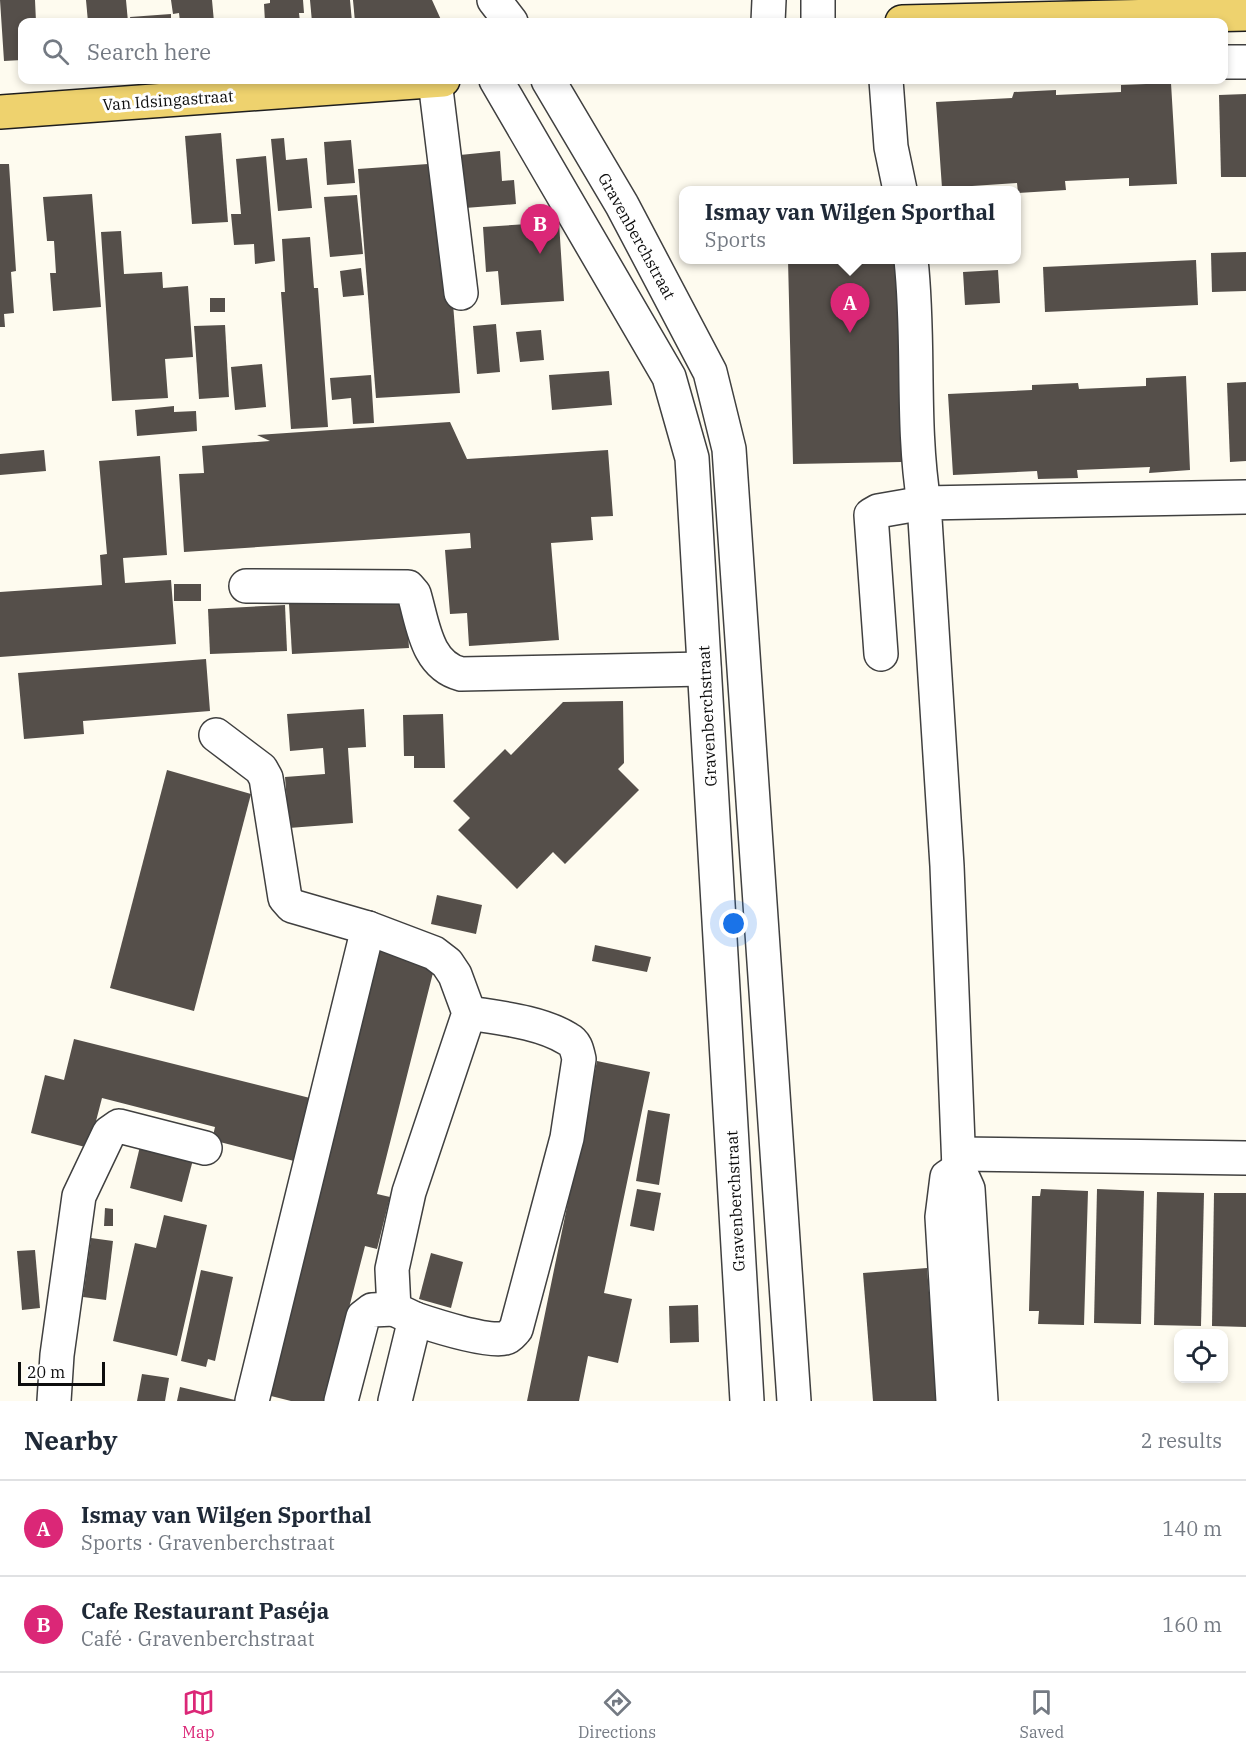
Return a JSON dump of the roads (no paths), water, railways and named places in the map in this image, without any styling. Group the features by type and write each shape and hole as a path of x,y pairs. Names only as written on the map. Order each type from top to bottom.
{"main road":[{"path":"989,18 1207,8 1246,14"},
{"name":"Van Idsingastraat","path":"0,112 384,84"}],"street":[{"path":"479,0 482,18"},
{"path":"494,0 508,18"},
{"path":"768,18 769,0"},
{"path":"818,0 818,18"},
{"path":"1228,62 1246,62"},
{"path":"439,84 461,293"},
{"name":"Gravenberchstraat","path":"498,84 669,377 692,458 747,1401"},
{"name":"Gravenberchstraat","path":"550,84 622,205 710,372 729,449 794,1401"},
{"path":"886,84 891,147 899,186"},
{"path":"911,264 915,300 917,451 924,503 947,866 959,1161 968,1189 981,1401"},
{"path":"881,654 870,520 875,512 924,503 1246,497"},
{"path":"246,586 408,587 414,594 433,655 441,665 461,674 704,669"},
{"path":"216,735 261,769 266,778 285,898 292,906 368,928 434,953 447,963 455,975 469,1013 409,1192 392,1269 405,1314 395,1401"},
{"path":"252,1401 368,928"},
{"path":"341,1401 363,1317 372,1310 405,1314 454,1331 502,1340 516,1329 567,1138 579,1059 577,1048 570,1039 521,1022 469,1013"},
{"path":"54,1401 57,1355 79,1196 109,1133 119,1126 205,1148"},
{"path":"959,1161 1246,1158"},
{"path":"953,1401 942,1217 947,1177 959,1161"}],"place":[{"name":"Cafe Restaurant Paséja","path":"540,254"},
{"name":"Ismay van Wilgen Sporthal","path":"850,333"}]}
